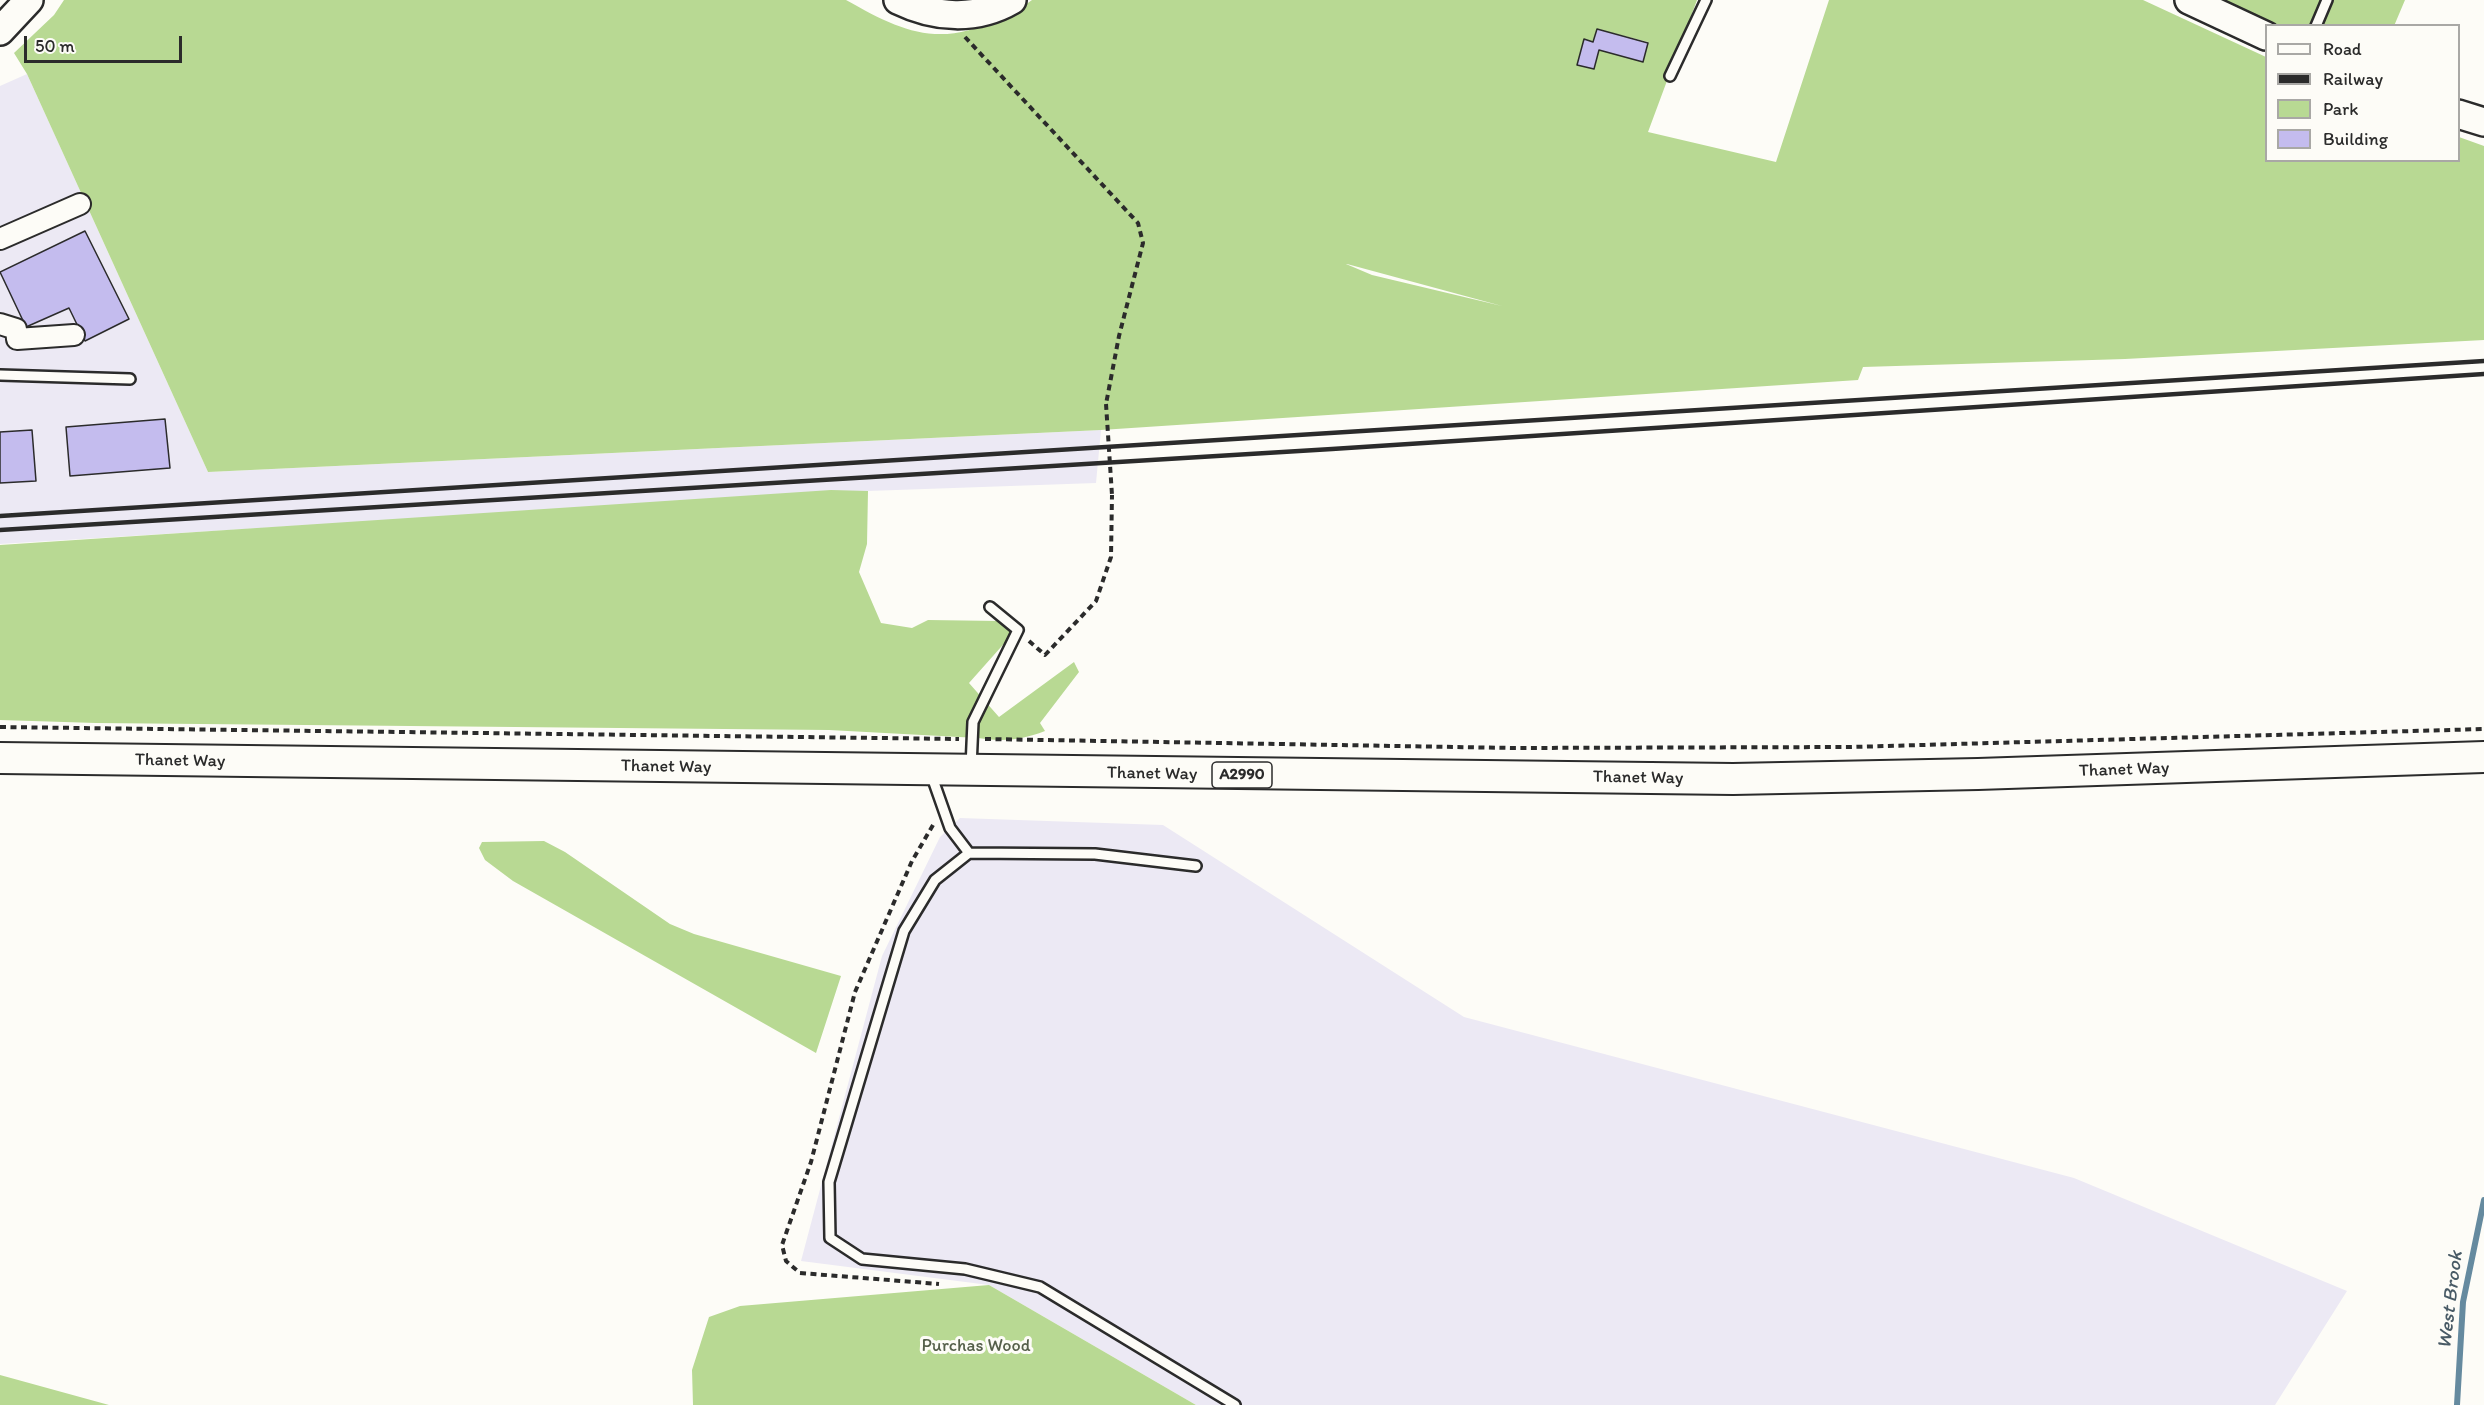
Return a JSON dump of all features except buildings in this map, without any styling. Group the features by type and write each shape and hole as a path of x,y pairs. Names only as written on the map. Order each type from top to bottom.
{"main road":[{"path":"0,31 29,0"},
{"path":"898,0 912,7 948,15 988,12 1012,0"},
{"path":"2189,0 2265,36"},
{"path":"2460,115 2484,122"},
{"name":"Thanet Way","path":"0,758 971,772 1733,779 2038,772 2484,757"}],"street":[{"path":"0,239 80,204"},
{"path":"0,324 16,329 17,339 74,335"}],"lane":[{"path":"1670,76 1706,0"},
{"path":"2317,24 2327,0"},
{"path":"0,375 130,379"},
{"path":"971,772 973,722 1018,630 990,607"},
{"path":"930,771 950,828 969,853"},
{"path":"1196,866 1095,854 969,853 935,880 904,931 830,1182 830,1238 862,1259 965,1269 1040,1287 1235,1405"}],"path":[{"path":"948,15 966,38 1138,223 1143,243 1119,336 1106,404 1112,495 1111,557 1096,601 1045,655 1018,630"},
{"path":"0,728 973,739 1513,748 1851,747 2484,729"}],"shaded area":[{"path":"27,74 208,472 1101,430 1096,483 868,491 0,544 0,86"},
{"path":"960,818 1163,825 1464,1017 2074,1178 2347,1291 2275,1405 1196,1405 989,1285 801,1261 882,956 940,837"}],"green space":[{"path":"64,0 846,0 903,27 939,34 958,33 978,27 1032,0 1697,0 1648,132 1776,162 1829,0 2143,0 2265,57 2265,162 2460,162 2460,137 2484,146 2484,340 2125,359 1863,367 1858,380 1101,430 208,472 27,74 14,53 54,15","holes":["1597,29 1648,42 1643,62 1599,50 1585,39 1593,42","1347,264 1502,306 1372,275"]},
{"path":"2223,0 2405,0 2395,24 2272,24"},
{"path":"831,490 868,491 867,544 859,572 881,623 912,628 928,620 999,621 1012,630 1009,638 969,683 999,717 1074,662 1079,672 1040,723 1045,731 1020,738 996,740 829,730 96,723 0,720 0,545"},
{"path":"544,841 565,852 670,924 694,934 841,976 816,1053 513,881 485,860 479,848 482,842"},
{"name":"Purchas Wood","path":"989,1285 1196,1405 693,1405 692,1370 709,1317 740,1306"},
{"path":"0,1375 109,1405 0,1405"}],"waterway":[{"name":"West Brook","path":"2457,1405 2463,1302 2484,1200"}],"railway":[{"path":"0,516 2484,361"},
{"path":"0,530 1332,449 2484,374"}]}
